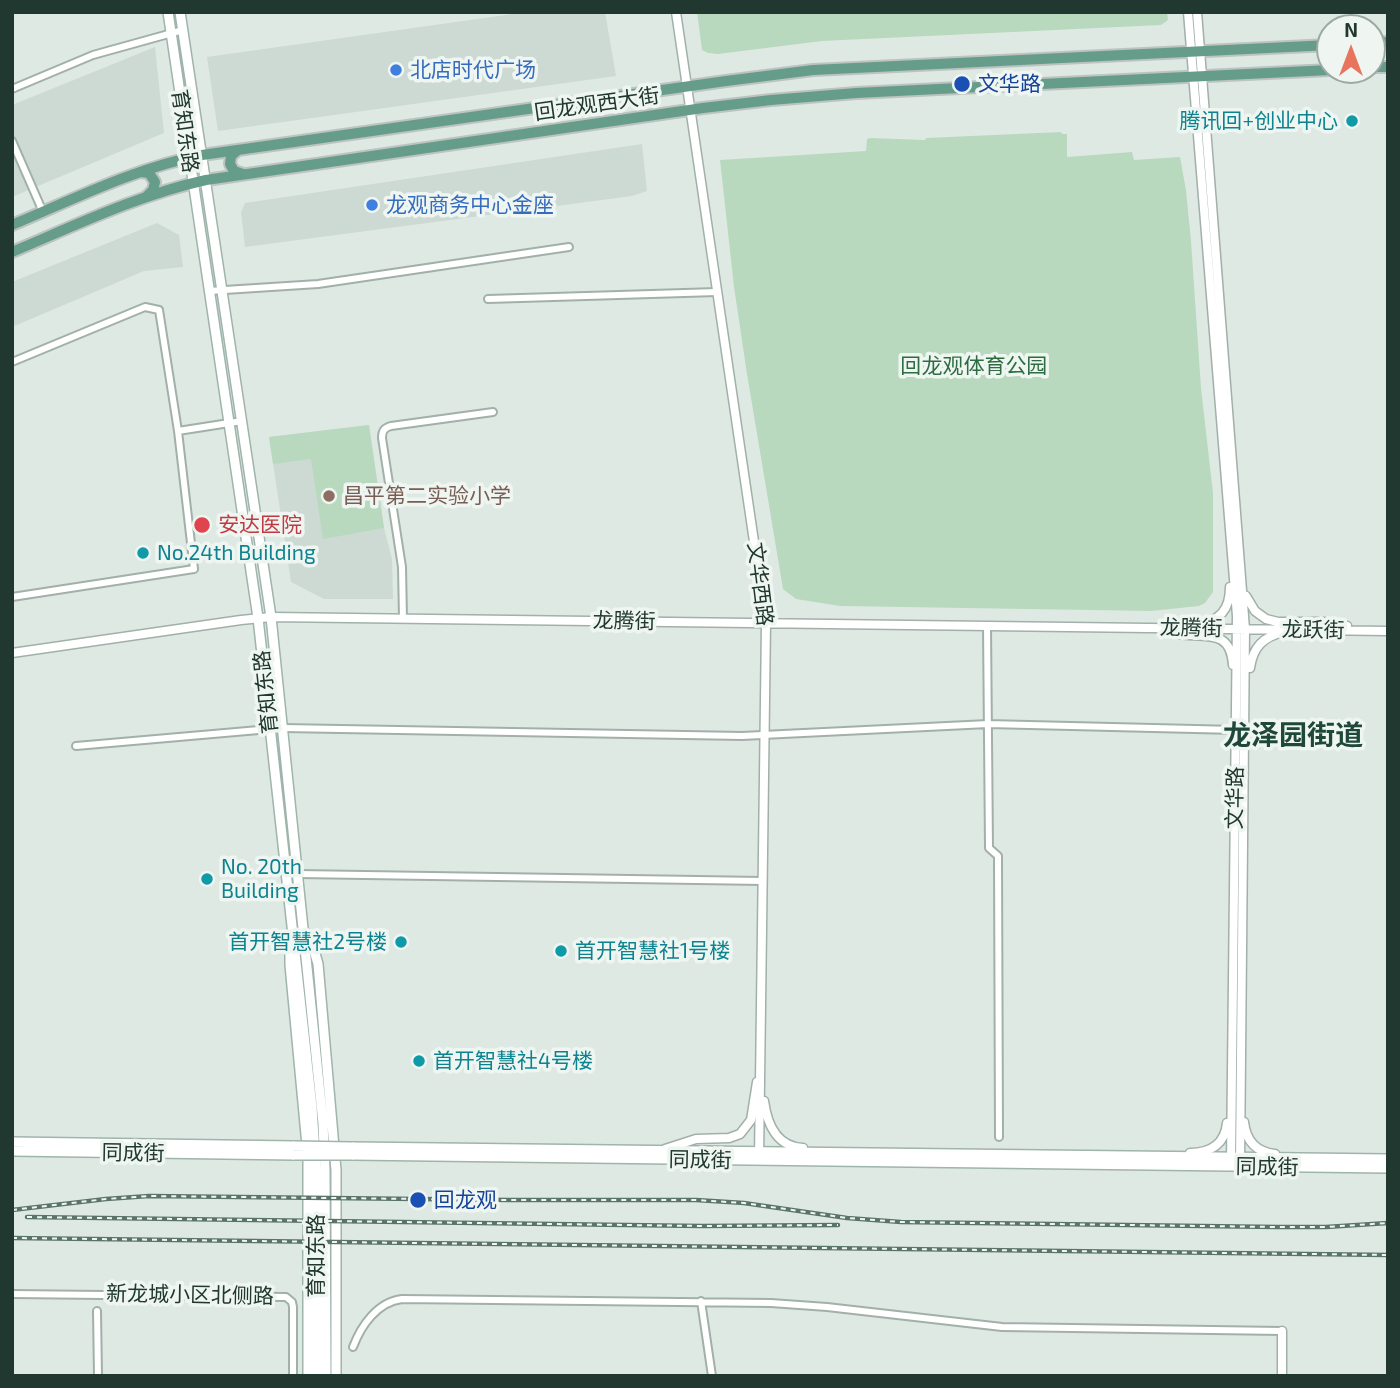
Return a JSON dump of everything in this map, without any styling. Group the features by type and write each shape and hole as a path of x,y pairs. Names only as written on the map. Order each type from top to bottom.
{"main road":[{"name":"育知东路","path":"168,12 258,618 292,922 315,1142 317,1376"},
{"name":"育知东路","path":"180,12 271,617 283,728 324,1141 326,1376"},
{"name":"回龙观西大街","path":"12,225 140,172 189,157 687,87 813,70 1316,46"},
{"name":"回龙观西大街","path":"12,253 147,196 206,180 690,110 828,94 1316,70"},
{"path":"241,149 232,154 230,164 234,171 245,174"},
{"path":"140,172 149,173 155,182 153,190 147,196"},
{"path":"302,921 318,964 335,1140 336,1376"},
{"path":"292,922 290,965 308,1156 308,1376"},
{"name":"同成街","path":"12,1142 352,1151 1235,1162 1388,1159"},
{"name":"同成街","path":"12,1151 294,1150"},
{"name":"同成街","path":"352,1151 652,1150 760,1156 876,1153 1128,1156 1388,1168"}],"street":[{"name":"文华西路","path":"676,12 766,623 760,1156"},
{"name":"文华路","path":"1188,12 1195,51 1229,517 1241,629"},
{"name":"文华路","path":"1195,51 1197,12"},
{"path":"12,89 93,55 183,30"},
{"name":"文华路","path":"1197,76 1241,571 1241,1080 1235,1162"},
{"path":"12,141 43,212"},
{"path":"209,291 318,285 569,247"},
{"path":"488,299 717,292"},
{"path":"12,362 145,307 159,310 194,569 12,597"},
{"path":"403,619 402,567 382,432 391,426 494,412"},
{"path":"177,430 242,421"},
{"path":"1164,628 1208,623 1226,608 1230,599 1229,517"},
{"path":"1241,571 1249,603 1257,614 1266,620 1324,622 1374,630"},
{"name":"龙腾街","path":"12,653 271,617 1241,629"},
{"path":"987,626 989,848 998,856 999,1137"},
{"path":"1143,628 1209,636 1226,643 1233,658 1233,704 1240,730"},
{"name":"龙跃街","path":"1241,629 1388,631"},
{"path":"1240,730 1249,704 1249,669 1253,652 1264,640 1276,634 1307,629"},
{"path":"283,728 743,736 988,724 1240,730"},
{"path":"76,746 270,729"},
{"name":"文华路","path":"1235,1162 1232,1047 1240,730"},
{"path":"298,874 763,881"},
{"path":"1128,1156 1202,1152 1216,1146 1224,1136 1227,1125 1232,1047"},
{"path":"652,1150 669,1148 696,1139 729,1138 742,1132 752,1115 761,1055"},
{"path":"761,1080 769,1123 785,1144 796,1148 876,1153"},
{"path":"1241,1080 1245,1130 1258,1149 1271,1154 1318,1155 1345,1159"},
{"name":"新龙城小区北侧路","path":"12,1294 286,1297 293,1307 293,1376"},
{"path":"353,1347 358,1333 368,1319 386,1304 396,1300 701,1301 817,1306 1002,1326 1282,1331 1282,1376"},
{"path":"701,1301 712,1376"},
{"path":"97,1311 98,1376"}],"shaded area":[{"path":"527,12 605,12 616,76 218,131 207,57"},
{"path":"155,47 164,133 12,197 12,105"},
{"path":"642,144 647,191 632,196 245,247 241,212 245,203"},
{"path":"157,223 179,235 183,267 144,271 12,327 12,282"},
{"name":"昌平第二实验小学","path":"369,425 384,528 392,559 393,599 324,599 291,582 269,437"}],"green space":[{"path":"697,12 1167,12 1168,20 1161,25 822,41 718,54 702,50"},
{"name":"回龙观体育公园","path":"1061,132 1067,134 1067,157 1132,152 1134,160 1180,157 1186,190 1201,388 1213,493 1213,592 1205,603 1199,606 1151,611 840,606 796,599 783,589 734,287 720,160 866,151 867,139 870,138 925,140"},
{"path":"369,425 384,528 323,539 311,459 273,464 269,437"}],"railway":[{"path":"12,1210 149,1196 696,1200 744,1203 847,1218 901,1222 1277,1227 1388,1223"},
{"path":"27,1217 702,1226 838,1225"},
{"path":"12,1238 1388,1255"}],"place":[{"name":"北店时代广场","path":"396,70"},
{"name":"文华路","path":"962,84"},
{"name":"腾讯回+创业中心","path":"1352,121"},
{"name":"龙观商务中心金座","path":"372,205"},
{"name":"昌平第二实验小学","path":"329,496"},
{"name":"安达医院","path":"202,525"},
{"name":"No.24th Building","path":"143,553"},
{"name":"No. 20th Building","path":"207,879"},
{"name":"首开智慧社2号楼","path":"401,942"},
{"name":"首开智慧社1号楼","path":"561,951"},
{"name":"首开智慧社4号楼","path":"419,1061"},
{"name":"回龙观","path":"418,1200"}],"district":[{"name":"龙泽园街道","path":"1293,736"}]}
